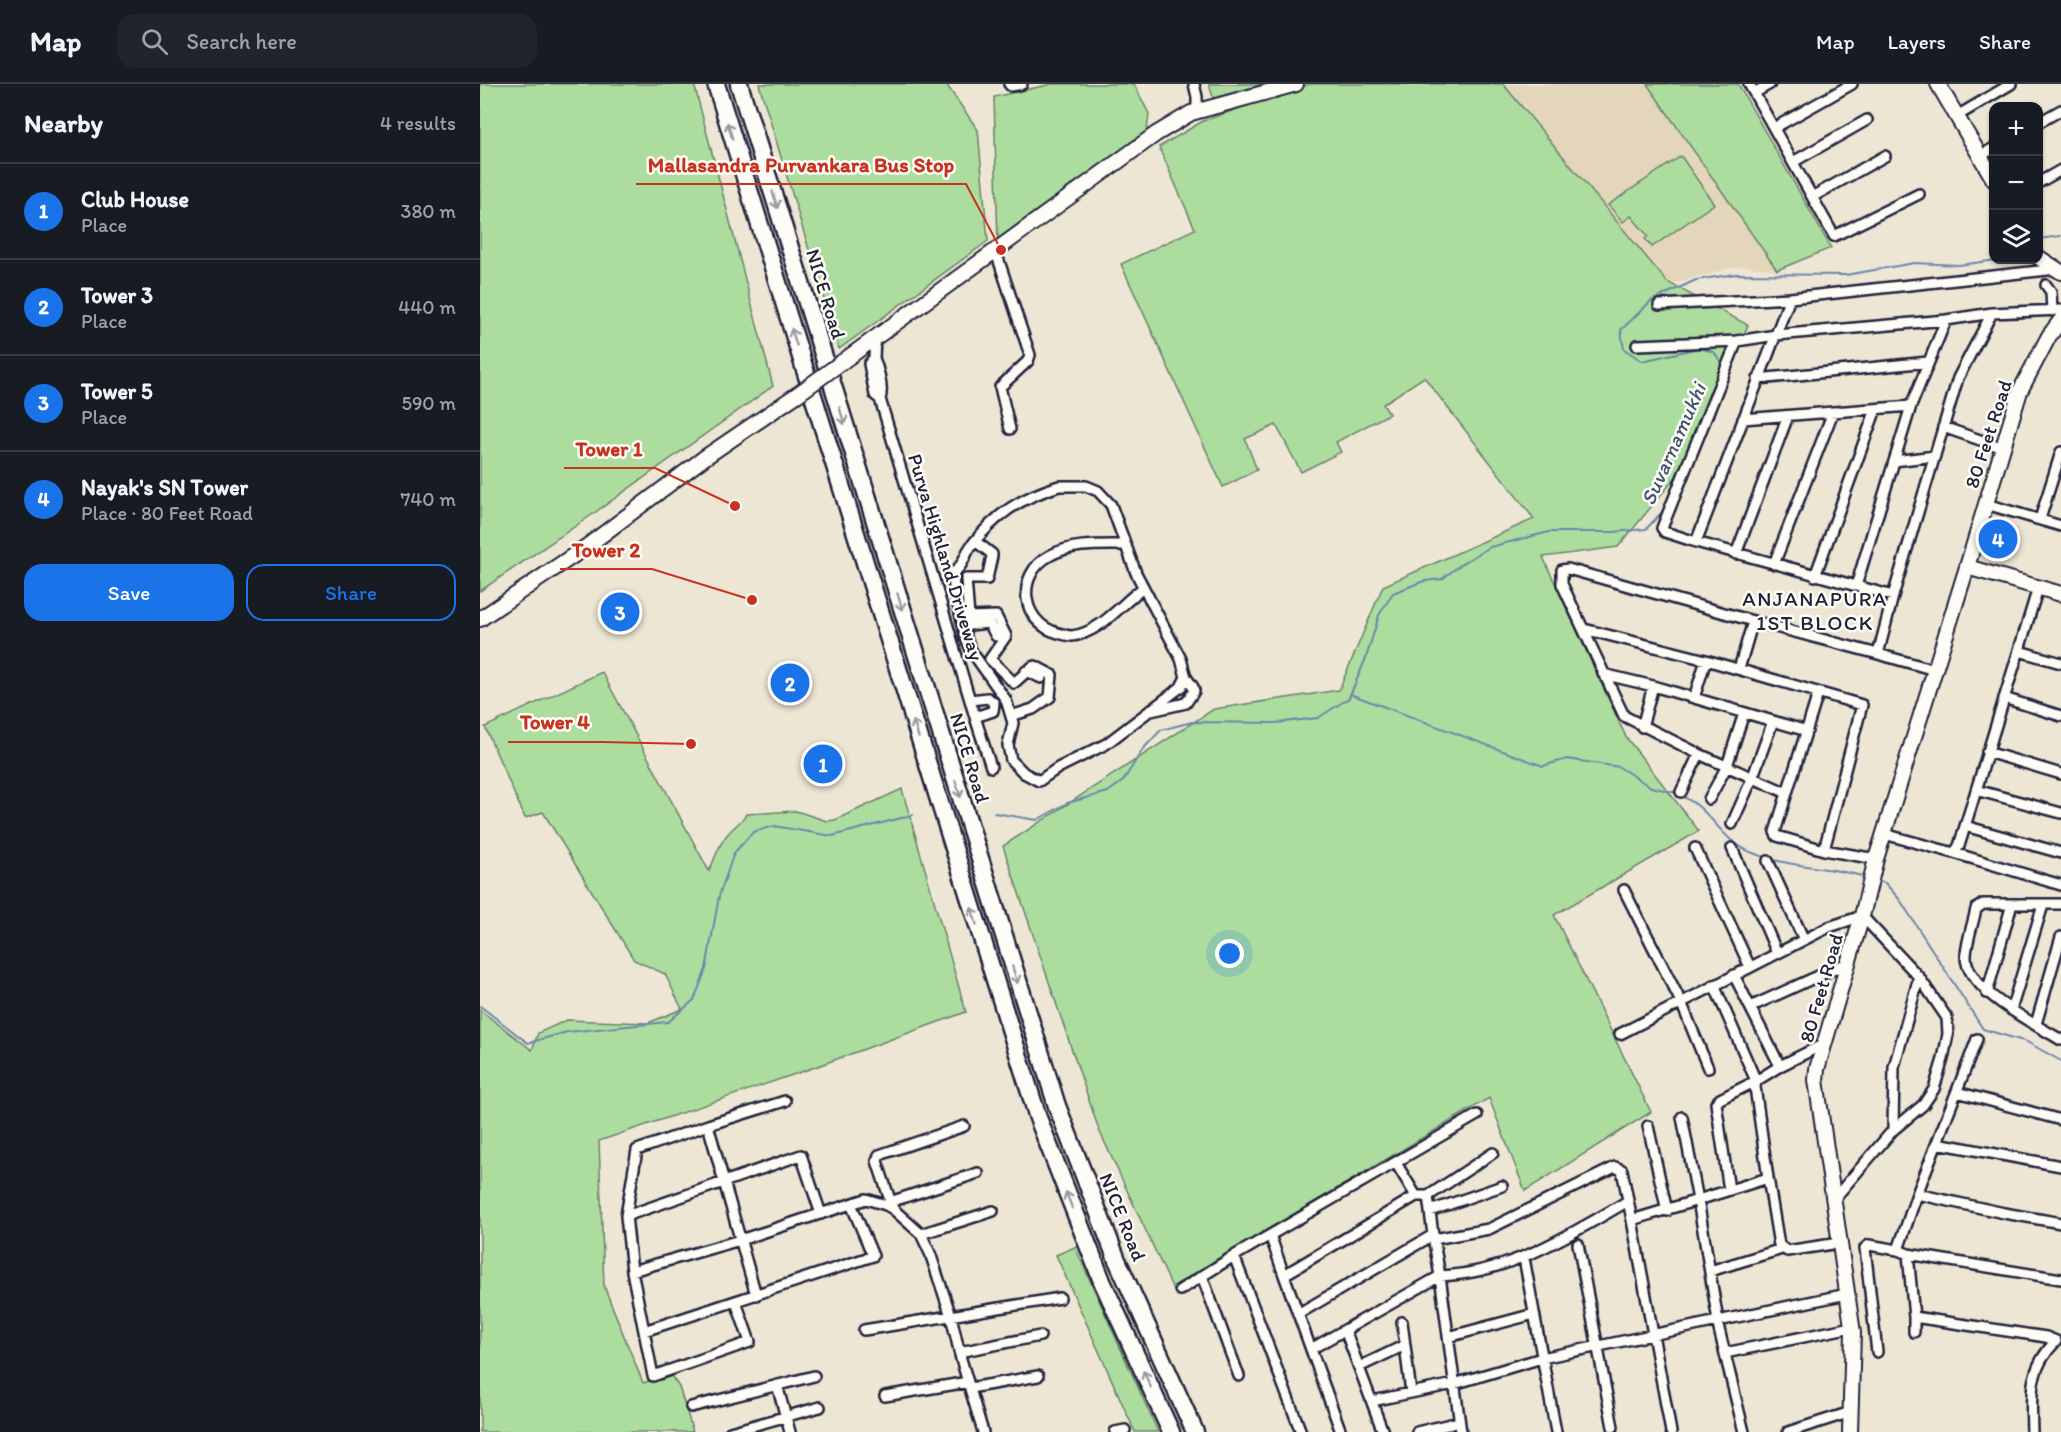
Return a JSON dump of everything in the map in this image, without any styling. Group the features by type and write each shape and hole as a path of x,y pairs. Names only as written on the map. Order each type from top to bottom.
{"highway":[{"path":"716,84 1038,1118 1102,1281 1171,1432"},
{"name":"NICE Road","path":"739,84 1057,1106 1117,1260 1195,1432"}],"street":[{"path":"1009,84 1011,87 1022,84"},
{"path":"1194,84 1199,111"},
{"path":"1199,111 1202,95 1200,84"},
{"path":"480,619 586,547 704,458 798,394 1156,134 1199,111 1296,84"},
{"path":"1770,84 1751,88 1834,236 1919,194"},
{"path":"1774,128 1852,84"},
{"path":"1938,84 1989,171"},
{"path":"1957,116 2011,84"},
{"path":"2043,120 2061,110"},
{"path":"1793,162 1867,120"},
{"path":"1980,156 1989,151"},
{"path":"1812,197 1885,156"},
{"path":"2043,180 2061,170"},
{"path":"996,252 1030,355 1028,361 1000,387 1010,429"},
{"path":"2043,260 2059,271"},
{"path":"1659,305 1790,298 2059,271"},
{"path":"1636,345 1737,341 1776,335 1946,320 1992,313 2058,314 2051,292 2046,285"},
{"path":"1696,542 1790,298"},
{"path":"1878,654 1958,378 1992,313"},
{"name":"80 Feet Road","path":"1850,1432 1852,1327 1816,1080 1876,859 2020,391 2058,314"},
{"path":"1857,586 1911,406 1946,320"},
{"name":"Purva Highland Driveway","path":"876,338 874,358 882,394 880,399 991,766"},
{"path":"1737,341 1662,528 1665,532 1736,554 1893,596"},
{"path":"1758,379 1928,362"},
{"path":"1743,419 1911,406"},
{"path":"1815,576 1876,409"},
{"path":"1774,564 1833,412"},
{"path":"1736,554 1788,416"},
{"path":"1943,427 2002,448"},
{"path":"2040,519 2057,475 2061,452"},
{"path":"1894,461 1935,456"},
{"name":"Purva Highland Driveway","path":"1059,486 1086,486 1098,491 1111,505 1143,588 1180,659 1186,677 1181,687 1106,744 1058,768 1039,781 1024,773 1011,760 1008,745 1013,723 1006,700 972,652 962,624 954,588 953,573 963,566 966,552 975,541 1004,511 1033,494 1059,486"},
{"path":"1986,504 2061,526"},
{"path":"975,541 992,556 987,579 966,579 970,624 989,622 996,636"},
{"path":"1126,546 1093,545 1064,549 1047,557 1030,575 1027,582 1026,597 1031,610 1039,623 1052,631 1071,636 1109,619 1128,599 1143,588"},
{"path":"1967,567 2061,594"},
{"path":"1787,793 1699,754 1624,716 1562,584 1562,570 1568,568 1935,670"},
{"path":"1954,853 1959,846 2038,588"},
{"path":"969,617 996,616 1006,636 990,659 1014,683 1035,666 1052,675 1050,697 1034,709 1011,716"},
{"path":"1739,669 1753,621"},
{"path":"1584,629 1739,669 1818,694 1862,705 1824,850"},
{"path":"2019,651 2061,663"},
{"path":"1694,698 1706,660"},
{"path":"1026,671 1041,678"},
{"path":"1603,674 1653,686 1807,731"},
{"path":"1148,712 1186,703 1194,691 1186,677"},
{"path":"1642,727 1653,686"},
{"path":"1818,694 1775,832 1777,836 1824,850 1876,859"},
{"path":"970,700 988,698 994,703"},
{"path":"2004,698 2061,716"},
{"path":"994,703 1006,700"},
{"path":"975,717 993,711 994,703"},
{"path":"1709,799 1726,766 1744,712"},
{"path":"1732,824 1752,779 1773,721"},
{"path":"1988,752 2061,774"},
{"path":"1681,792 1699,754"},
{"path":"1976,790 2061,813"},
{"path":"1965,826 2061,854"},
{"path":"1884,834 2061,885"},
{"path":"1695,848 1750,967"},
{"path":"1732,848 1778,953"},
{"path":"1768,861 1804,940"},
{"path":"1624,890 1681,1002 1708,1068"},
{"path":"2061,904 1983,904 1976,909 1966,957 1972,974 1987,993 2061,1040"},
{"path":"1987,993 2012,904"},
{"path":"2011,1010 2043,904"},
{"path":"1620,1034 1829,927 1862,916 1919,977 1947,1018 1948,1035 1944,1059 1934,1089 1923,1105 1893,1130 1834,1199"},
{"path":"2036,1024 2061,937"},
{"path":"1750,1007 1849,962"},
{"path":"1734,975 1780,1066"},
{"path":"1893,1130 1894,1067 1919,977"},
{"path":"1714,986 1756,1081 1768,1178 1779,1245 1782,1249"},
{"path":"1914,1332 1914,1317 1903,1252 1917,1194 1977,1039"},
{"path":"1729,1191 1716,1103 1761,1076 1824,1044"},
{"path":"1957,1092 2061,1120"},
{"path":"736,1302 750,1342 653,1376 632,1271 626,1216 637,1150 785,1101"},
{"path":"1180,1290 1234,1256 1477,1115"},
{"path":"1682,1117 1718,1321 1744,1432"},
{"path":"708,1125 756,1295"},
{"path":"964,1126 879,1155 877,1161 891,1206 921,1234 930,1253 951,1316 959,1352 983,1432"},
{"path":"1648,1126 1667,1211"},
{"path":"1937,1143 2061,1166"},
{"path":"1284,1275 1416,1196 1428,1196 1493,1153"},
{"path":"626,1216 801,1155 821,1214"},
{"path":"1396,1163 1416,1196"},
{"path":"1298,1314 1434,1237 1489,1228 1615,1167 1622,1170 1671,1432"},
{"path":"632,1271 740,1240 866,1199 891,1206 978,1173"},
{"path":"1632,1220 1768,1178"},
{"path":"1430,1211 1502,1186"},
{"path":"1917,1194 2061,1223"},
{"path":"1417,1432 1460,1427 1428,1196"},
{"path":"1311,1349 1440,1276 1461,1274 1524,1258 1628,1201"},
{"path":"644,1331 873,1256 852,1204"},
{"path":"921,1234 993,1211"},
{"path":"1270,1235 1341,1432"},
{"path":"1710,1272 1782,1249 1787,1251 1839,1243"},
{"path":"1578,1244 1613,1428"},
{"path":"1877,1352 1865,1248 1869,1245 2061,1279"},
{"path":"1234,1256 1301,1432"},
{"path":"1524,1258 1556,1432"},
{"path":"1202,1276 1239,1376"},
{"path":"1372,1401 1454,1384 1542,1358 1847,1294"},
{"path":"864,1330 1060,1298"},
{"path":"1448,1337 1534,1314"},
{"path":"1914,1317 2058,1340"},
{"path":"1402,1322 1411,1393"},
{"path":"1725,1353 1852,1327"},
{"path":"1345,1330 1383,1432"},
{"path":"959,1352 1040,1336"},
{"path":"2032,1432 2031,1396 2036,1370 2043,1354 2058,1340"},
{"path":"1359,1367 1405,1345"},
{"path":"691,1407 814,1376"},
{"path":"885,1396 1038,1376"},
{"path":"777,1384 790,1432"},
{"path":"730,1432 820,1407"},
{"path":"1788,1432 1851,1412"},
{"path":"1114,1432 1125,1430"}],"shaded area":[{"path":"1503,84 1647,84 1777,270 1739,266 1671,284 1667,283"}],"green space":[{"path":"480,84 694,84 773,386 480,591"},
{"path":"759,84 946,84 978,130 988,241 839,349"},
{"path":"1052,84 1134,84 1149,114 1146,139 998,245 994,97"},
{"path":"1209,84 1283,84 1215,104"},
{"path":"1310,84 1503,84 1667,282 1748,325 1694,455 1618,547 1543,557 1626,737 1699,831 1554,915 1651,1112 1525,1191 1489,1098 1172,1287 1099,1130 1003,846 1214,709 1339,690 1383,586 1534,519 1424,377 1383,404 1389,414 1336,442 1341,452 1301,472 1276,425 1245,439 1257,470 1223,487 1121,264 1195,229 1159,147 1203,121"},
{"path":"1647,84 1738,84 1831,248 1777,270"},
{"path":"1681,156 1714,204 1652,247 1645,239 1648,236 1631,216 1623,222 1608,205"},
{"path":"602,672 709,871 723,840 746,814 796,811 827,821 835,820 902,789 966,1012 804,1071 599,1141 604,1286 643,1383 670,1374 679,1387 693,1432 480,1432 480,1010 532,1050 538,1033 567,1020 648,1023 682,1009 665,974 634,960 543,812 525,818 485,727"},
{"path":"1075,1247 1158,1432 1135,1432 1056,1255"}],"waterway":[{"name":"Suvarnamukhi","path":"2043,238 2061,236"},
{"name":"Suvarnamukhi","path":"1719,375 1721,362 1714,352 1699,348 1642,361 1624,349 1621,330 1651,301 1696,280 1736,274 1846,275 1914,263 1959,265 1989,261"},
{"name":"Suvarnamukhi","path":"994,813 1037,820 1067,803 1108,792 1123,781 1143,749 1161,730 1192,722 1276,723 1318,718 1349,698 1366,658 1379,615 1393,593 1424,581 1442,579 1490,547 1549,532 1613,532 1646,529 1664,510"},
{"path":"1350,694 1543,766 1567,759 1619,767 1651,787 1677,793"},
{"path":"1682,796 1705,812 1722,832 1743,849 1780,862 1865,877"},
{"name":"Suvarnamukhi","path":"480,1006 528,1043 567,1032 668,1022 694,1000 706,969 719,896 734,853 753,832 774,826 832,836 913,815"},
{"path":"1876,881 1885,883 1900,900 1983,1029 2027,1042 2061,1061"}],"place":[{"name":"Mallasandra Purvankara Bus Stop","path":"1001,250"},
{"name":"Tower 1","path":"735,506"},
{"name":"Nayak's SN Tower","path":"1998,539"},
{"name":"Tower 2","path":"752,600"},
{"name":"Tower 5","path":"620,612"},
{"name":"Tower 3","path":"790,683"},
{"name":"Tower 4","path":"691,744"},
{"name":"Club House","path":"823,764"}],"district":[{"name":"ANJANAPURA 1ST BLOCK","path":"1815,610"}]}
